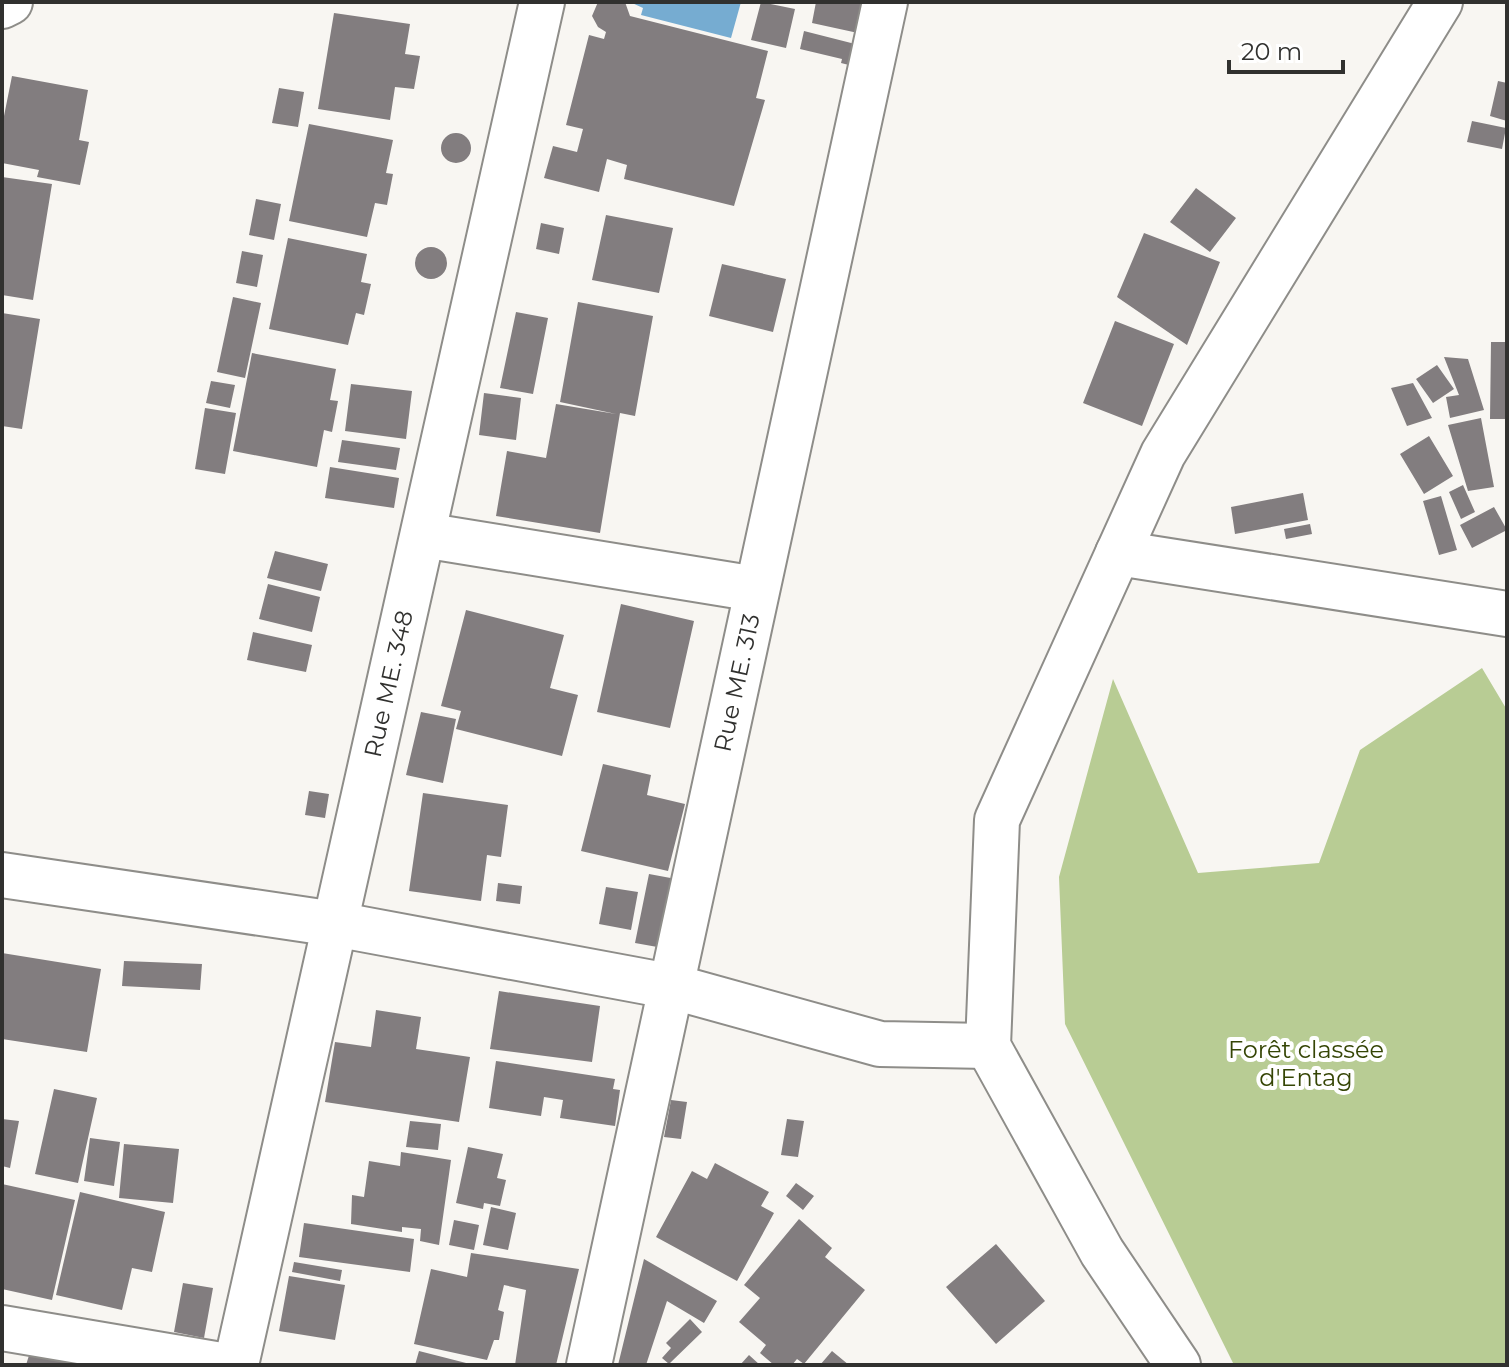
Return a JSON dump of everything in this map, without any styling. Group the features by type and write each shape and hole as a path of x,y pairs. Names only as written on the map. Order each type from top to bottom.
{"street":[{"path":"2,6 10,2"},
{"name":"Rue ME. 348","path":"236,1365 542,2"},
{"name":"Rue ME. 313","path":"589,1365 674,987 756,589 885,2"},
{"path":"1178,1365 1102,1252 988,1046 997,820 1163,454 1440,2"},
{"path":"423,535 756,589"},
{"path":"1118,553 1507,614"},
{"path":"2,875 335,924 674,987 880,1044 988,1046"},
{"path":"2,1328 221,1365"}],"green space":[{"name":"Forêt classée d'Entag","path":"1482,668 1507,710 1507,1365 1234,1365 1065,1024 1059,877 1113,679 1198,873 1319,863 1360,750"}],"water":[{"path":"630,2 741,2 731,38 641,15 643,8"}],"building":[{"path":"598,2 625,2 630,16 768,51 756,98 765,100 734,206 624,179 627,165 607,159 599,192 544,178 553,146 577,152 583,129 566,125 589,35 604,39 606,32 598,27 592,16"},
{"path":"761,2 795,9 786,48 751,40"},
{"path":"816,2 866,2 858,33 812,23"},
{"path":"334,13 410,24 405,54 420,56 414,89 395,87 390,120 318,109"},
{"path":"804,31 859,45 853,66 841,63 842,59 800,49"},
{"path":"12,76 88,90 79,140 89,142 80,185 37,177 39,170 2,163 2,126"},
{"path":"1498,81 1507,83 1507,121 1490,116"},
{"path":"279,88 304,92 298,127 272,123"},
{"path":"1472,121 1506,128 1502,149 1467,142"},
{"path":"309,124 393,140 386,173 393,174 387,205 375,203 367,237 289,221"},
{"path":"456,133 462,134 470,142 470,154 462,162 456,163 450,162 442,154 441,148 442,142 450,134"},
{"path":"2,177 52,184 33,300 2,295"},
{"path":"1196,188 1236,218 1210,252 1170,222"},
{"path":"256,199 281,204 274,240 249,235"},
{"path":"606,215 673,228 659,293 592,280"},
{"path":"541,223 564,228 559,254 536,249"},
{"path":"1144,233 1220,262 1187,345 1117,297"},
{"path":"288,238 367,254 361,282 371,284 364,315 356,313 348,345 269,329"},
{"path":"431,247 442,252 447,263 442,274 431,279 420,274 415,263 420,252"},
{"path":"242,251 263,255 257,287 236,283"},
{"path":"722,264 786,279 773,332 709,316"},
{"path":"233,297 261,303 245,378 217,372"},
{"path":"578,302 653,316 635,416 620,413 600,533 496,516 507,451 546,458 556,404 616,414 560,402"},
{"path":"516,312 548,318 533,394 500,388"},
{"path":"2,313 40,319 22,429 2,426"},
{"path":"1115,321 1174,344 1142,426 1083,403"},
{"path":"1491,342 1507,342 1507,419 1490,419"},
{"path":"252,353 336,369 330,400 338,401 332,432 324,430 317,467 233,451"},
{"path":"1444,357 1468,359 1484,410 1450,418 1446,397 1459,395"},
{"path":"1437,365 1454,389 1433,403 1416,379"},
{"path":"211,381 235,385 230,408 206,403"},
{"path":"1413,383 1432,418 1407,426 1391,388"},
{"path":"351,384 412,391 406,439 345,431"},
{"path":"484,393 521,398 516,440 479,435"},
{"path":"205,408 236,413 225,474 195,469"},
{"path":"1481,418 1494,487 1468,491 1448,425"},
{"path":"1429,436 1453,476 1424,494 1400,454"},
{"path":"342,440 400,448 396,470 338,462"},
{"path":"330,467 399,478 394,508 325,498"},
{"path":"1463,485 1475,512 1461,519 1449,492"},
{"path":"1303,493 1308,520 1235,534 1231,507"},
{"path":"1441,496 1457,550 1439,555 1423,501"},
{"path":"1494,507 1507,530 1472,548 1460,525"},
{"path":"1310,524 1312,534 1286,539 1284,529"},
{"path":"275,551 328,564 321,591 267,578"},
{"path":"268,584 320,597 312,632 259,619"},
{"path":"621,604 694,621 670,728 597,712"},
{"path":"466,610 564,635 550,688 578,695 562,756 456,729 461,711 441,706"},
{"path":"253,632 312,645 306,672 247,660"},
{"path":"421,712 456,719 443,783 406,775"},
{"path":"603,764 651,775 647,795 685,804 668,871 581,851"},
{"path":"309,791 329,794 325,818 305,815"},
{"path":"423,793 508,805 501,857 487,855 481,901 409,891"},
{"path":"649,874 676,879 663,948 635,943"},
{"path":"498,883 522,886 520,904 496,901"},
{"path":"606,887 638,892 631,930 599,924"},
{"path":"2,953 101,969 87,1052 2,1039"},
{"path":"124,961 202,964 200,990 122,986"},
{"path":"499,991 600,1006 592,1062 490,1049"},
{"path":"376,1010 421,1017 416,1049 470,1057 459,1122 325,1102 335,1042 371,1047"},
{"path":"496,1061 615,1079 613,1089 620,1090 615,1126 560,1118 563,1100 544,1097 541,1116 489,1108"},
{"path":"54,1089 97,1098 78,1183 35,1174"},
{"path":"671,1100 687,1102 681,1139 664,1137"},
{"path":"2,1119 19,1121 10,1168 2,1166"},
{"path":"787,1119 804,1121 798,1157 781,1155"},
{"path":"410,1121 441,1124 438,1150 406,1147"},
{"path":"90,1138 120,1142 114,1186 84,1181"},
{"path":"124,1144 179,1149 173,1203 119,1198"},
{"path":"468,1147 503,1154 497,1178 506,1180 500,1206 484,1203 483,1209 456,1203"},
{"path":"401,1152 451,1160 439,1245 420,1241 421,1229 402,1227 402,1232 351,1224 352,1195 364,1197 369,1161 400,1166"},
{"path":"715,1163 769,1192 761,1206 774,1213 737,1281 656,1237 692,1171 707,1179"},
{"path":"796,1183 814,1196 803,1210 786,1196"},
{"path":"2,1184 75,1200 52,1300 2,1289"},
{"path":"80,1192 165,1212 152,1272 132,1268 122,1310 56,1295"},
{"path":"491,1207 516,1213 508,1250 483,1245"},
{"path":"799,1219 832,1248 825,1257 865,1290 804,1364 797,1359 792,1365 774,1365 760,1353 766,1345 739,1322 760,1298 744,1285"},
{"path":"454,1220 479,1225 474,1250 449,1245"},
{"path":"304,1223 414,1239 410,1272 299,1257"},
{"path":"996,1244 1045,1301 996,1344 946,1287"},
{"path":"471,1253 579,1269 556,1365 515,1365 526,1290 504,1285 498,1310 504,1312 499,1340 494,1340 487,1360 414,1344 431,1269 467,1277"},
{"path":"644,1259 717,1301 704,1323 667,1301 646,1365 618,1365"},
{"path":"294,1262 342,1270 340,1281 292,1272"},
{"path":"289,1276 345,1285 335,1340 279,1331"},
{"path":"183,1283 213,1288 204,1338 174,1332"},
{"path":"690,1319 702,1332 669,1364 662,1358 671,1348 666,1343"},
{"path":"31,1349 91,1365 26,1365"},
{"path":"419,1351 470,1364 470,1365 415,1365"},
{"path":"832,1351 849,1365 820,1365"},
{"path":"749,1355 760,1365 740,1365"}]}
